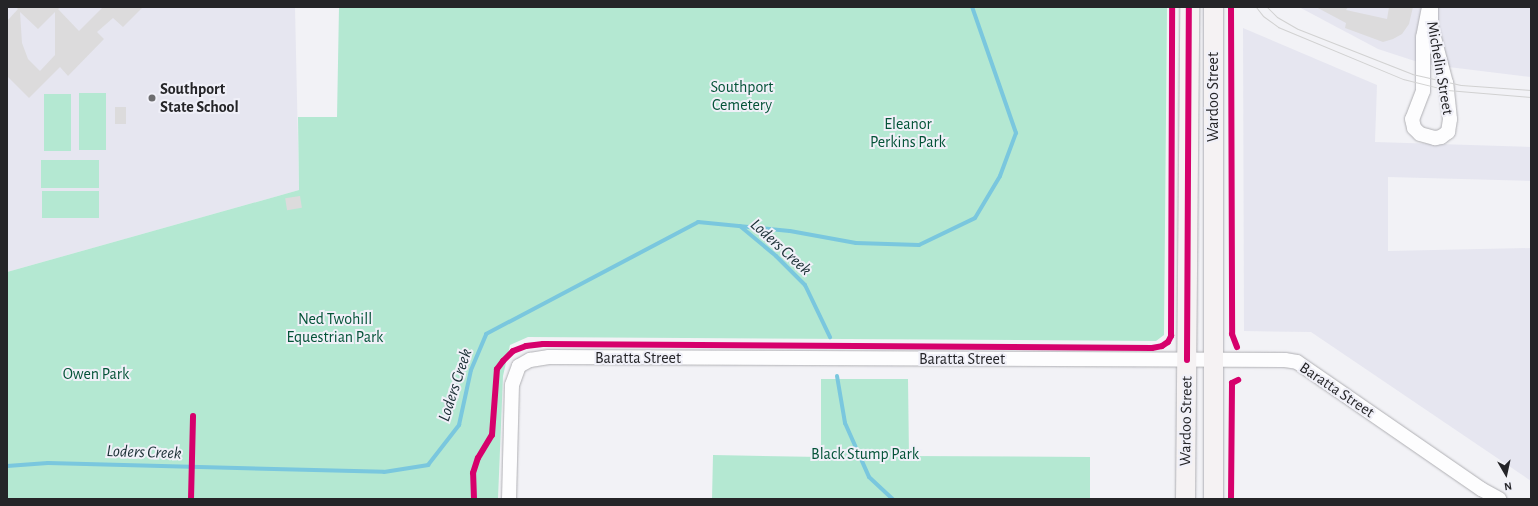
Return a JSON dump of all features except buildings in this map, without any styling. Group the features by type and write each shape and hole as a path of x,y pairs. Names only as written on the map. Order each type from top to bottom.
{"main road":[{"name":"Wardoo Street","path":"1185,499 1189,7"},
{"name":"Wardoo Street","path":"1213,7 1213,499"}],"street":[{"name":"Michelin Street","path":"1430,7 1431,26 1446,83 1450,119 1448,132 1441,137 1432,138 1422,136 1415,131 1412,119 1423,91 1423,37 1430,7"},
{"name":"Baratta Street","path":"509,499 512,385 519,366 530,360 549,357 1285,360 1297,362 1481,489 1499,499"}],"shaded area":[{"name":"Southport State School","path":"7,7 295,7 299,190 7,272"},
{"path":"1299,7 1531,7 1531,77 1424,64 1378,49"},
{"path":"1243,28 1377,85 1375,142 1531,147 1531,181 1388,177 1388,251 1531,248 1531,481 1311,332 1244,331"}],"green space":[{"name":"Ned Twohill Equestrian Park","path":"339,7 1167,7 1164,335 1156,341 528,337 510,345 503,376 498,499 7,499 7,272 299,190 298,117 337,117"},
{"path":"79,93 106,93 106,150 79,150"},
{"path":"44,94 71,94 71,151 44,151"},
{"path":"41,160 99,160 99,188 41,188"},
{"path":"42,191 99,191 99,218 42,218"},
{"name":"Black Stump Park","path":"821,379 908,379 909,456 1090,457 1090,499 712,499 713,455 821,457"}],"waterway":[{"name":"Loders Creek","path":"7,466 48,463 384,472 428,465 459,425 471,370 486,334 698,222 790,231 856,243 919,245 975,218 1000,176 1016,133 972,7"},
{"name":"Loders Creek","path":"740,226 776,256 805,285 830,337"},
{"name":"Loders Creek","path":"837,376 845,423 869,477 893,499"}],"tram line":[{"path":"1256,7 1263,16 1278,27 1403,79 1447,90 1531,97"},
{"path":"1267,7 1277,17 1298,29 1412,74 1461,85 1531,90"}],"cycle path":[{"path":"474,499 473,473 478,458 492,435 497,369 513,351 526,346 543,344 1152,348 1162,346 1168,342 1171,336 1172,7"},
{"path":"1187,360 1189,7"},
{"path":"1231,7 1232,334 1237,347"},
{"path":"1231,499 1232,383 1238,380"},
{"path":"191,499 193,416"}],"place":[{"name":"Southport State School","path":"152,98"}],"park label":[{"name":"Southport Cemetery","path":"742,96"},
{"name":"Eleanor Perkins Park","path":"908,133"},
{"name":"Owen Park","path":"96,374"}]}
